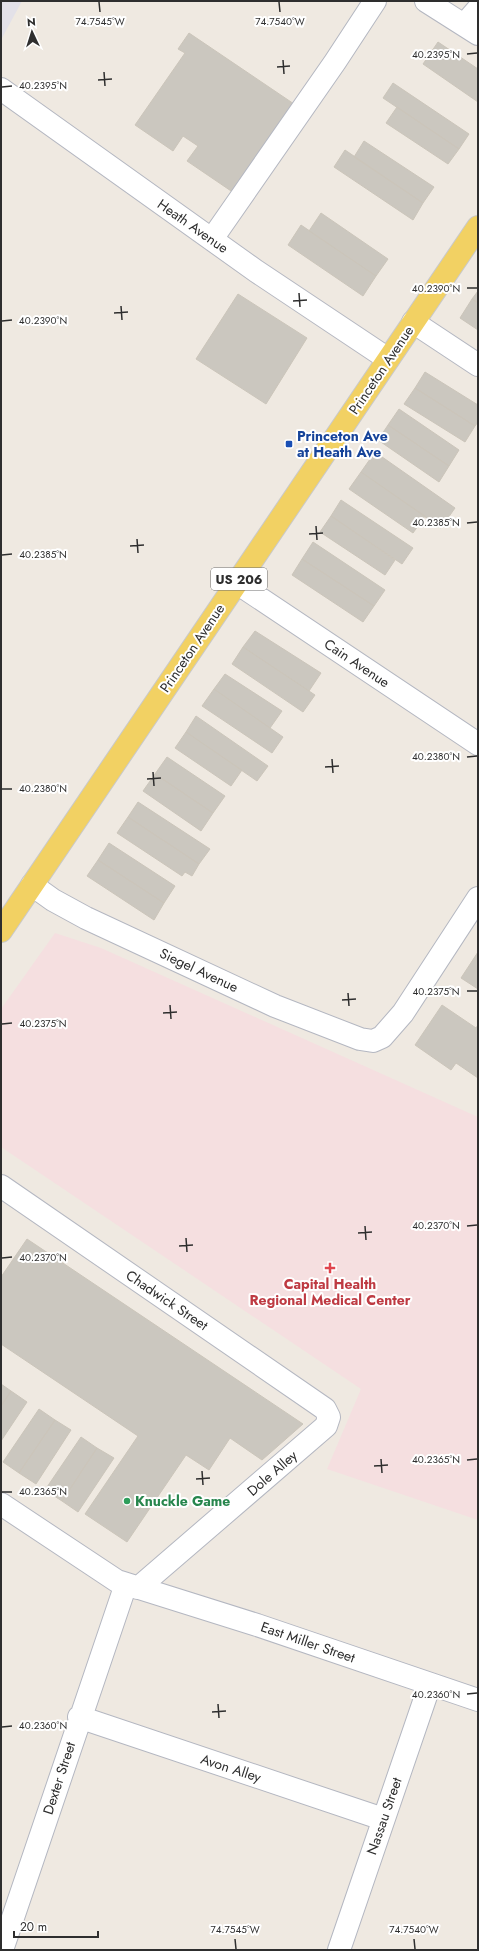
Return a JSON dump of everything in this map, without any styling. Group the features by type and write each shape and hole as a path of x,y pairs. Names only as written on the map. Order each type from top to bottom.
{"main road":[{"name":"Princeton Avenue","path":"1,931 478,227"}],"street":[{"path":"212,239 335,62 375,1"},
{"path":"426,1 473,22"},
{"name":"Heath Avenue","path":"1,89 212,239 388,359"},
{"path":"413,322 478,365"},
{"name":"Cain Avenue","path":"237,583 478,744"},
{"name":"Siegel Avenue","path":"32,885 53,900 86,918 275,1006 360,1038 373,1041 382,1038 403,1013 478,898"},
{"name":"Chadwick Street","path":"1,1186 325,1409 329,1417"},
{"name":"Dole Alley","path":"132,1586 326,1426 329,1417"},
{"name":"East Miller Street","path":"1,1504 117,1581 257,1625 478,1700"},
{"name":"Dexter Street","path":"2,1950 79,1718 132,1586"},
{"name":"Nassau Street","path":"339,1950 430,1684"},
{"name":"Avon Alley","path":"79,1718 383,1819"}],"shaded area":[{"path":"1,1 22,1 1,40"},
{"name":"Capital Health Regional Medical Center","path":"55,933 101,948 478,1117 478,1520 327,1469 361,1389 1,1147 1,1009"}],"building":[{"path":"189,33 297,106 237,195 187,161 198,146 183,136 173,151 135,125 185,53 178,49"},
{"path":"438,42 478,69 478,102 423,64"},
{"path":"393,83 469,134 459,149 383,98"},
{"path":"397,107 459,149 448,164 386,123"},
{"path":"364,141 434,187 423,203 354,157"},
{"path":"345,150 423,203 413,220 334,167"},
{"path":"321,213 388,259 376,276 309,231"},
{"path":"301,225 376,276 363,296 288,245"},
{"path":"478,291 478,303 472,299"},
{"path":"238,294 307,338 266,404 196,359"},
{"path":"472,299 478,303 478,330 460,318"},
{"path":"425,372 478,405 478,422 475,426 415,388"},
{"path":"415,388 475,426 465,442 404,404"},
{"path":"399,409 459,450 449,466 388,425"},
{"path":"388,425 449,466 439,482 378,440"},
{"path":"375,452 455,508 441,528 361,472"},
{"path":"361,472 425,516 413,533 349,489"},
{"path":"341,500 413,548 402,564 331,516"},
{"path":"331,516 395,560 385,575 320,532"},
{"path":"313,542 385,590 374,606 302,559"},
{"path":"302,559 374,606 363,622 292,575"},
{"path":"255,631 321,673 309,691 243,647"},
{"path":"243,647 315,695 303,712 232,664"},
{"path":"225,674 282,711 270,728 214,689"},
{"path":"214,689 283,737 272,753 202,706"},
{"path":"196,716 268,766 257,781 186,732"},
{"path":"186,732 242,770 231,786 175,748"},
{"path":"167,757 225,796 213,813 155,774"},
{"path":"155,774 213,813 201,831 143,791"},
{"path":"138,802 210,849 199,864 128,817"},
{"path":"128,817 199,864 192,876 185,872 182,876 117,833"},
{"path":"109,843 175,886 164,903 98,860"},
{"path":"98,860 164,903 154,920 87,876"},
{"path":"478,952 478,989 461,978"},
{"path":"442,1005 476,1028 478,1025 478,1078 456,1063 451,1070 415,1045"},
{"path":"27,1239 303,1424 262,1460 230,1438 209,1470 186,1455 127,1542 85,1514 138,1436 1,1344 1,1277"},
{"path":"1,1384 11,1391 1,1406"},
{"path":"11,1391 27,1402 1,1441 1,1406"},
{"path":"39,1409 55,1420 19,1473 3,1462"},
{"path":"55,1420 71,1430 36,1484 19,1473"},
{"path":"81,1437 97,1448 62,1501 45,1490"},
{"path":"97,1448 114,1458 78,1512 62,1501"}],"place":[{"name":"Princeton Ave at Heath Ave","path":"289,444"},
{"name":"Capital Health Regional Medical Center","path":"330,1268"},
{"name":"Knuckle Game","path":"127,1501"}]}
